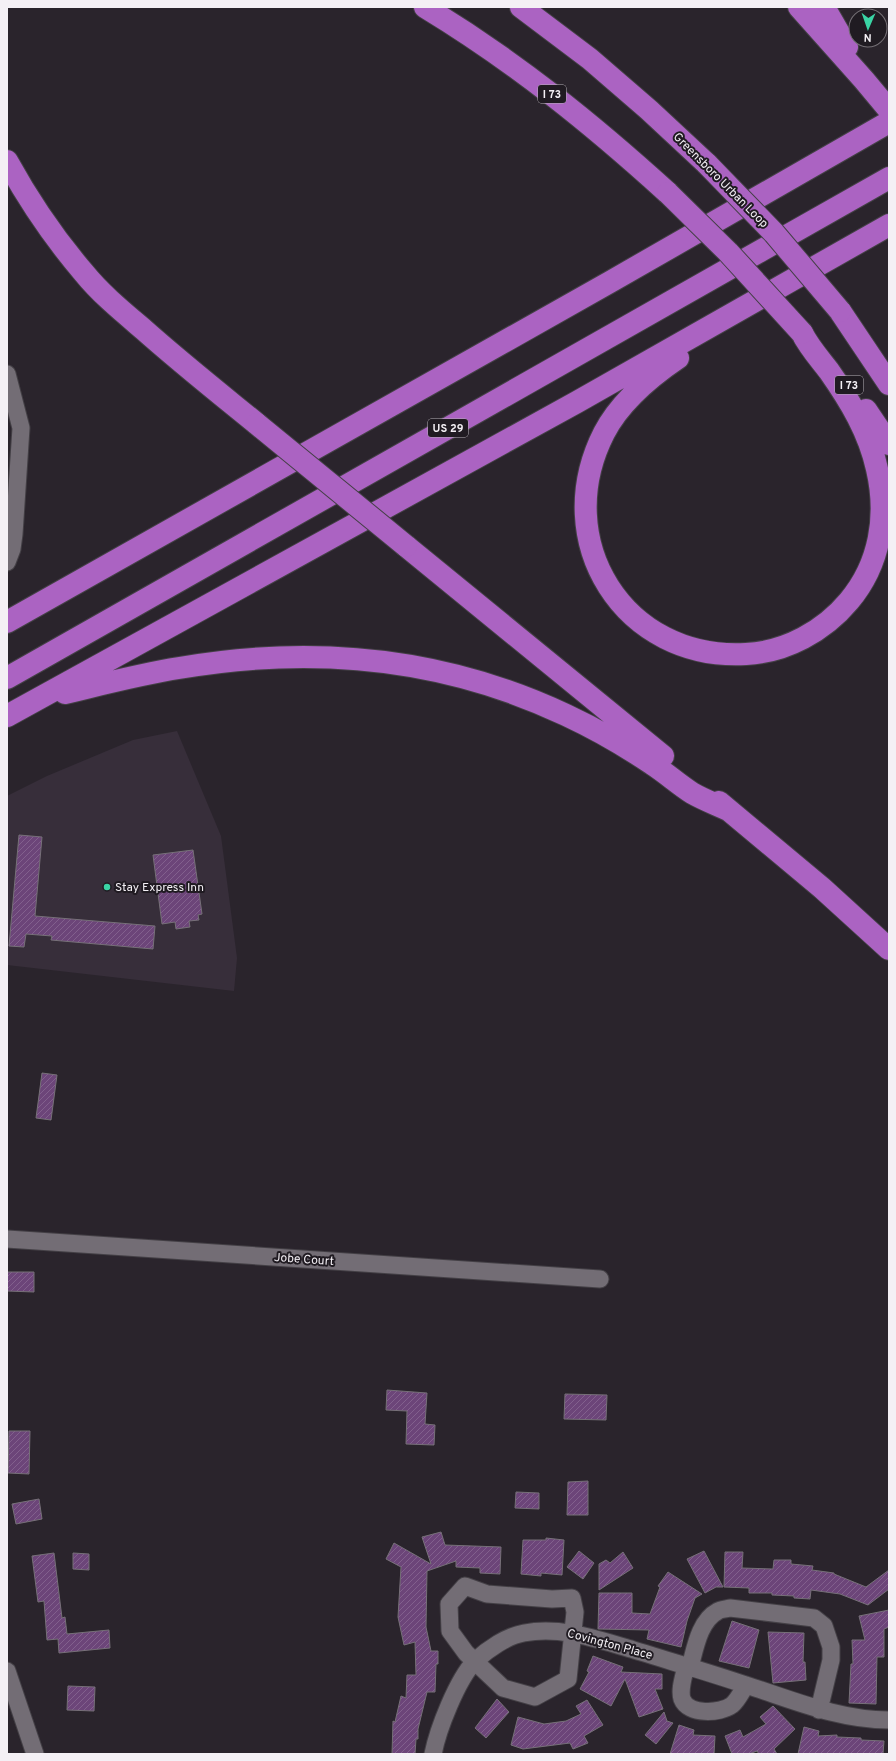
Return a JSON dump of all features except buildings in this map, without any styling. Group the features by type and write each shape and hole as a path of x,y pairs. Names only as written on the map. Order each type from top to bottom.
{"highway":[{"name":"I 73","path":"425,7 517,68 561,100 607,138 668,193 728,252 802,333 816,343 845,378 889,444"},
{"name":"Greensboro Urban Loop","path":"520,7 590,59 649,110 707,164 774,232 840,311 889,384"},
{"path":"799,7 889,110"},
{"path":"824,7 864,80"},
{"path":"7,622 610,282 889,122"},
{"path":"7,161 23,190 50,231 84,274 118,308 163,348 730,811 822,888 889,949"},
{"name":"US 29","path":"7,678 889,178"},
{"path":"7,716 563,410 889,225"},
{"path":"720,320 712,337 663,369 644,384 616,413 604,432 595,454 590,472 586,505 587,529 594,558 608,585 623,605 640,622 656,633 683,646 705,652 723,654 753,654 780,648 807,636 820,628 844,607 863,581 874,560 881,526 882,508 881,488 872,451 854,409 826,366 809,347 802,333"},
{"path":"42,698 179,668 258,658 330,657 391,662 464,677 514,692 566,714 613,738 692,793 730,811"}],"street":[{"path":"7,374 21,428 14,534 12,549 7,562"},
{"name":"Jobe Court","path":"7,1239 600,1279"},
{"path":"465,1586 487,1594 552,1599 572,1598 575,1612 574,1634 568,1679 535,1697 502,1688 474,1662 450,1632 449,1604 465,1586"},
{"path":"746,1685 732,1705 718,1712 707,1712 687,1706 682,1700 681,1689 688,1666 702,1628 709,1618 718,1611 730,1608 814,1618 824,1626 831,1647 831,1660 820,1710"},
{"name":"Covington Place","path":"433,1754 437,1736 459,1686 474,1662 497,1644 523,1633 556,1630 591,1637 688,1666 820,1710 871,1720 889,1720"},
{"path":"7,1671 35,1754"}],"shaded area":[{"path":"177,731 221,836 237,958 234,991 7,965 7,796 47,776 133,740"}],"place":[{"name":"Stay Express Inn","path":"107,887"}]}
